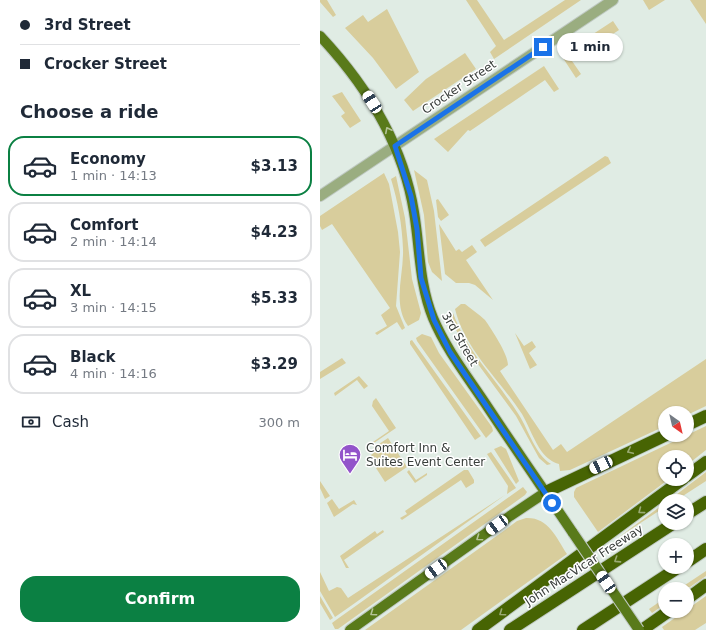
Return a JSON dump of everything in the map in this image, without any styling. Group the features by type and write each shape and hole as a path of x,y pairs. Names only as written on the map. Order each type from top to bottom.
{"highway":[{"path":"694,422 706,416"},
{"path":"546,492 658,439"},
{"path":"694,471 706,462"},
{"path":"478,630 673,486"},
{"path":"694,510 706,502"},
{"name":"John MacVicar Freeway","path":"510,630 663,530"},
{"path":"694,557 706,549"},
{"path":"583,630 668,574"},
{"path":"694,593 706,585"},
{"path":"641,630 659,618"}],"main road":[{"name":"3rd Street","path":"320,36 343,62 366,94 388,130 395,146 411,196 417,229 421,278 434,320 450,352 641,630"},
{"path":"350,630 546,492"}],"street":[{"name":"Crocker Street","path":"320,196 613,0"}],"shaded area":[{"path":"320,0 327,0 336,15 333,17 320,2"},
{"path":"466,0 477,0 504,40 565,0 581,0 494,59 490,52 496,46"},
{"path":"643,0 665,0 649,10"},
{"path":"690,0 706,0 706,24"},
{"path":"387,9 419,72 396,89 373,58 345,28 363,15 368,22"},
{"path":"613,21 619,30 572,61 581,74 576,78 561,55"},
{"path":"465,53 476,69 413,111 404,100 426,79"},
{"path":"544,66 559,89 554,92 545,80 470,131 468,130 448,152 434,139"},
{"path":"342,92 361,121 350,128 341,116 345,113 332,96"},
{"path":"605,156 608,157 611,163 485,247 480,240"},
{"path":"414,170 427,180 434,211 442,281 432,272 428,262 424,215"},
{"path":"384,173 389,184 398,232 400,252 396,306 405,328 402,330 397,322 377,335 375,333 387,326 381,315 390,308 332,224 322,230 320,226 320,216"},
{"path":"396,176 405,218 412,279 421,313 419,320 408,326 403,317 400,298 403,249 396,196 391,179"},
{"path":"438,199 449,215 441,221 438,217 436,200"},
{"path":"439,224 456,251 459,249 462,252 472,245 477,252 466,260 493,300 475,285 469,283 456,283 445,274"},
{"path":"461,304 465,304 485,320 503,349 507,360 508,365 500,371 553,450 561,444 567,452 706,359 706,406 694,412 694,406 658,406 658,429 570,470 560,471 559,464 550,460 542,452 522,414 475,351 460,324 455,309"},
{"path":"453,313 466,341 511,402 523,421 536,448 545,460 551,464 547,465 539,458 516,416 464,345 452,322"},
{"path":"515,333 524,346 532,341 536,347 529,353 537,365 530,369"},
{"path":"422,334 431,337 439,353 492,427 493,431 486,438 417,341 416,338"},
{"path":"412,340 481,436 475,440 410,344 410,341"},
{"path":"342,358 346,363 320,379 320,372"},
{"path":"359,376 368,386 364,389 357,380 335,396 334,393"},
{"path":"376,398 396,428 371,445 370,444 389,431 372,406 373,401"},
{"path":"706,426 706,450 694,459 694,450 658,450 658,486 660,486 598,532 574,497 576,488 672,442 694,442 694,432"},
{"path":"388,438 407,467 385,482 376,468 379,465 371,455 376,451 373,448"},
{"path":"501,446 506,449 519,481 516,484 494,449"},
{"path":"491,452 516,488 507,494 508,486 487,454"},
{"path":"409,470 416,480 427,473 427,475 415,483 407,472"},
{"path":"464,470 468,470 474,480 474,483 466,488 461,480 402,520 400,518 407,514 405,511"},
{"path":"706,472 706,481 686,494 677,494 688,486 694,486 694,481"},
{"path":"320,481 330,496 325,499 320,488"},
{"path":"523,487 527,492 525,495 338,629 335,629 332,623"},
{"path":"505,495 335,617 320,591 320,572 329,591 337,587 341,588 348,598"},
{"path":"332,499 339,509 354,500 357,505 353,504 334,517 327,503"},
{"path":"658,508 658,512 619,537"},
{"path":"526,518 534,519 546,524 551,529 567,554 461,630 365,630 517,521"},
{"path":"383,530 384,532 344,560 349,568 346,568 340,556 375,531 377,534"},
{"path":"706,571 706,576 694,584 694,582 690,582"},
{"path":"320,596 333,618 330,620 320,603"},
{"path":"706,596 706,623 695,630 664,630 662,627 675,618 694,618 694,604"},
{"path":"658,603 658,609 652,613 649,609"}],"place":[{"name":"Comfort Inn & Suites Event Center","path":"350,474"}],"route":[{"path":"543,47 395,146 403,165 411,196 417,229 421,278 430,311 450,352 552,503"}]}
